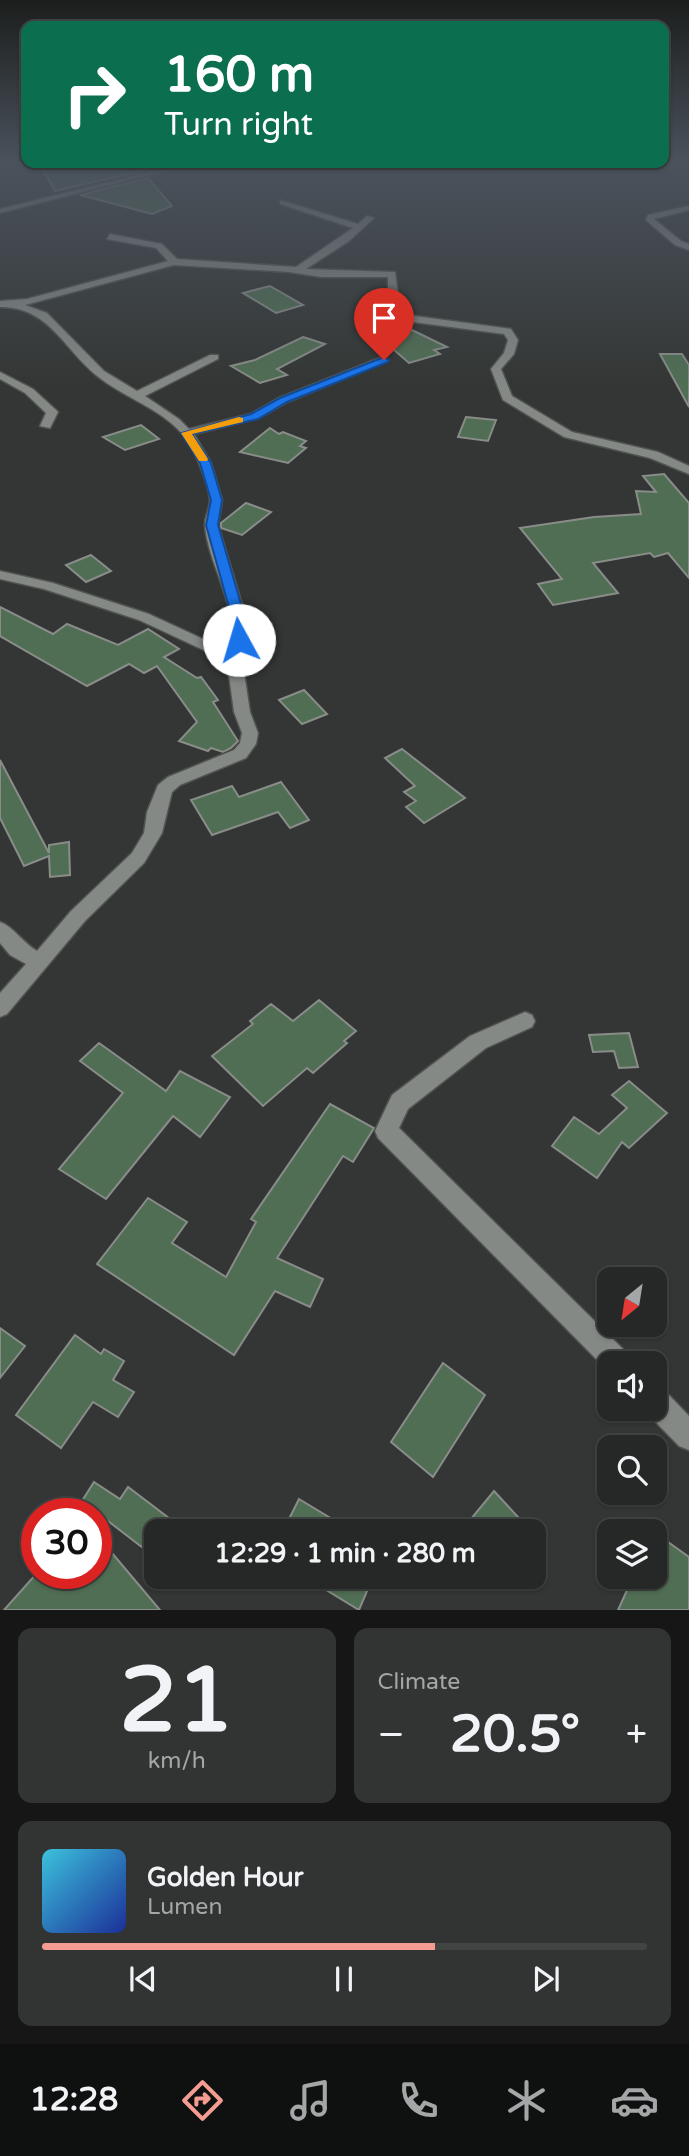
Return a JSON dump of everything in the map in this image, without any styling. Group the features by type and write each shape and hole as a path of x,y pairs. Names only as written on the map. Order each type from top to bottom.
{"street":[{"path":"298,270 346,236"},
{"path":"670,236 689,247"},
{"path":"110,237 159,246 174,261"},
{"path":"0,304 17,304 174,261 338,275 392,274 393,294 402,314 414,319 507,331 513,340 509,355 496,369 508,398 568,435 654,456 689,470"},
{"path":"0,292 11,297 26,310 44,315 100,373 174,421 186,433 205,463 216,500 212,525 239,618 239,640 234,659 242,712 250,733 248,744 240,754 174,780 164,789 156,812 153,833 138,858 78,916 0,1008"},
{"path":"136,396 214,357"},
{"path":"186,433 255,416 284,400 384,360"},
{"path":"0,375 29,391 52,412 46,426"},
{"path":"0,575 48,586 144,617 234,659"},
{"path":"0,930 17,949 40,962"},
{"path":"525,1021 478,1042 400,1102 386,1131 607,1351"},
{"path":"667,1413 689,1436"}],"building":[{"path":"270,286 303,305 276,313 243,293"},
{"path":"400,326 447,347 434,350 440,354 409,363 378,336"},
{"path":"303,337 325,344 277,369 287,375 260,383 231,366 255,360"},
{"path":"660,354 682,354 689,365 689,407"},
{"path":"466,417 496,420 488,441 458,437"},
{"path":"141,425 159,439 125,450 103,437"},
{"path":"270,428 279,434 283,432 306,441 300,446 306,448 288,463 240,452"},
{"path":"664,474 689,503 689,578 668,553 654,557 650,553 593,563 618,593 553,605 538,584 562,579 520,528 594,517 641,514 636,491 656,492 643,476"},
{"path":"246,503 271,512 242,535 221,528 221,523"},
{"path":"91,555 111,571 86,582 66,565"},
{"path":"0,607 53,634 67,624 118,645 148,629 179,649 164,657 197,678 201,677 218,700 213,702 238,741 223,752 211,748 208,751 179,741 197,722 157,666 144,673 129,664 87,686 0,636"},
{"path":"304,690 327,714 302,724 279,700"},
{"path":"402,749 465,798 424,823 406,807 416,801 404,792 415,786 385,758"},
{"path":"0,760 49,853 49,845 69,842 70,875 50,877 49,856 24,866 0,818"},
{"path":"281,782 309,820 290,828 278,812 212,835 191,800 232,786 239,797"},
{"path":"319,1000 356,1031 344,1041 347,1043 313,1073 307,1068 263,1106 212,1056 253,1024 250,1021 271,1004 293,1021"},
{"path":"629,1033 638,1067 619,1068 614,1051 593,1052 589,1035"},
{"path":"99,1043 166,1091 180,1071 230,1097 200,1137 173,1116 106,1199 59,1169 123,1093 80,1061"},
{"path":"629,1081 667,1113 629,1148 622,1142 597,1178 552,1146 574,1117 599,1134 627,1108 612,1095"},
{"path":"330,1104 374,1128 353,1162 343,1156 277,1258 323,1279 310,1307 275,1291 234,1355 97,1264 148,1198 187,1222 172,1243 226,1277 256,1222 251,1219"},
{"path":"0,1328 25,1346 0,1378"},
{"path":"75,1335 101,1354 104,1349 124,1361 113,1380 134,1392 118,1417 93,1402 61,1448 16,1415"},
{"path":"443,1363 485,1395 433,1477 391,1442"},
{"path":"94,1482 120,1499 128,1487 170,1519 144,1519 144,1549 112,1524 112,1498 84,1498"},
{"path":"494,1491 520,1519 471,1519"},
{"path":"299,1499 332,1519 289,1519"},
{"path":"667,1541 689,1557 689,1610 618,1610 628,1589 667,1589"},
{"path":"112,1553 160,1610 4,1610 23,1589 112,1589"},
{"path":"325,1589 368,1589 359,1610"}],"slow traffic":[{"path":"203,459 186,433 239,420"}],"route":[{"path":"239,640 239,618 212,525 216,500 205,463 186,433 255,416 284,400 320,388 384,360"}]}
